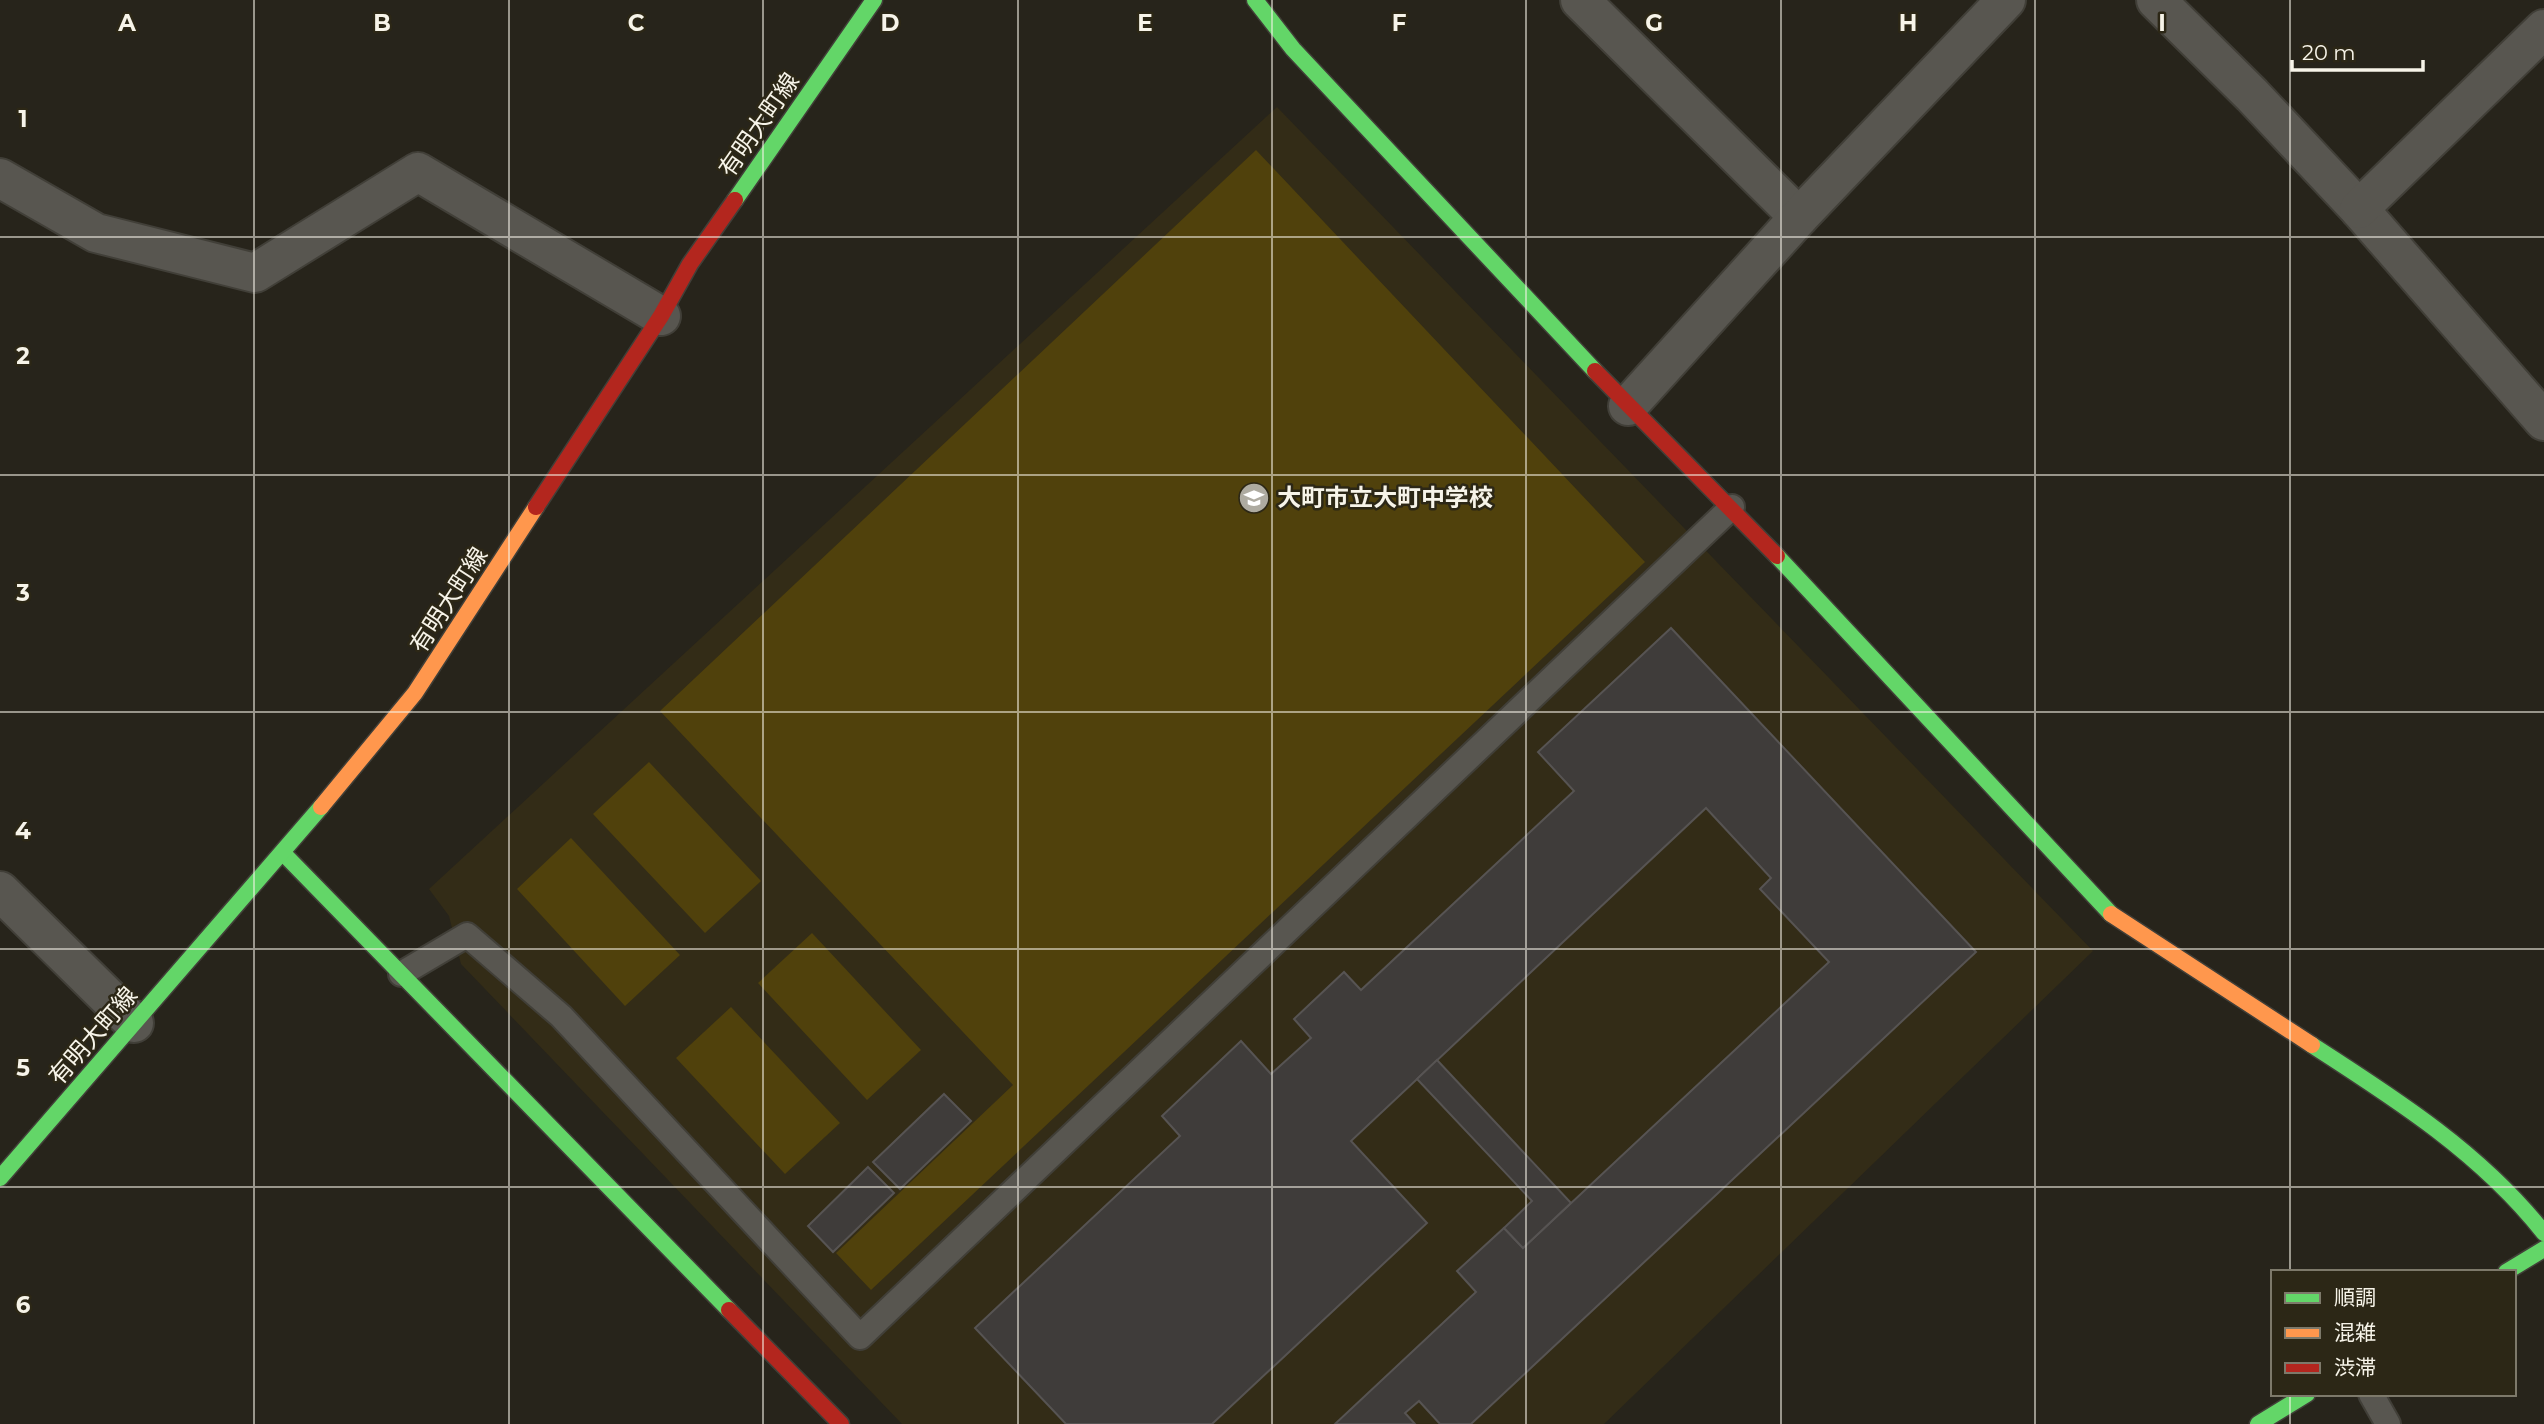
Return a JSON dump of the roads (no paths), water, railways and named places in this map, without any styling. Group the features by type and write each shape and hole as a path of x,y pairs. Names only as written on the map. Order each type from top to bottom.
{"street":[{"name":"有明大町線","path":"0,1178 283,853 415,693 660,316 690,264 874,0"},
{"path":"1255,0 1293,49 1628,406 1732,508 2110,914 2392,1097 2480,1164 2518,1200 2544,1233"},
{"path":"1580,0 1799,217"},
{"path":"1628,406 1799,217 2006,0"},
{"path":"2156,0 2359,209 2544,421"},
{"path":"2539,0 2544,5"},
{"path":"2359,209 2544,29"},
{"path":"0,178 96,233 255,273 418,172 660,316"},
{"path":"283,853 841,1424"},
{"path":"0,891 134,1023"},
{"path":"2509,1270 2544,1249"},
{"path":"2258,1424 2304,1396"}],"lane":[{"path":"401,974 467,935 561,1016 860,1337 1732,508"},
{"path":"2372,1396 2388,1424"}],"place":[{"name":"大町市立大町中学校","path":"1254,498"}]}
